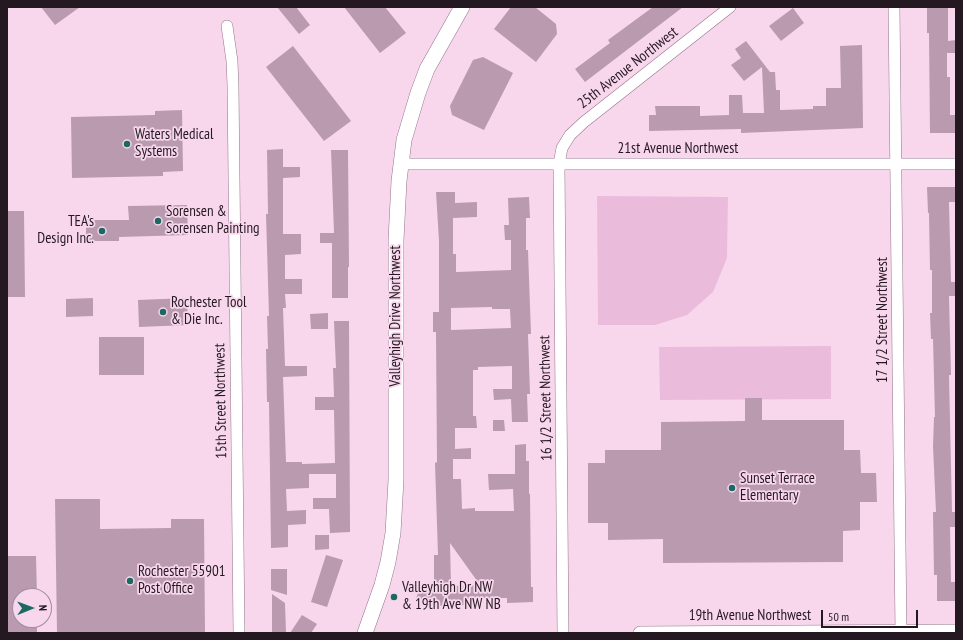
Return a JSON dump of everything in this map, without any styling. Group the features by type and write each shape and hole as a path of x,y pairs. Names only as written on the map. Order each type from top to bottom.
{"main road":[{"name":"Valleyhigh Drive Northwest","path":"365,633 382,585 388,562 394,527 396,480 396,240 404,140 418,93 438,49 462,7"}],"street":[{"name":"25th Avenue Northwest","path":"559,164 562,148 570,135 584,122 730,7"},
{"name":"17 1/2 Street Northwest","path":"894,7 897,164 901,632"},
{"name":"15th Street Northwest","path":"227,26 234,86 239,633"},
{"name":"21st Avenue Northwest","path":"401,164 956,164"},
{"name":"16 1/2 Street Northwest","path":"559,164 563,633"},
{"name":"19th Avenue Northwest","path":"640,633 956,631"}],"shaded area":[{"path":"597,196 728,197 727,258 713,292 687,315 655,325 598,325"},
{"path":"831,346 831,399 660,400 659,347"}],"building":[{"path":"41,7 80,7 55,25"},
{"path":"277,7 296,7 310,25 299,34"},
{"path":"344,7 385,7 406,33 380,53"},
{"path":"511,7 535,7 556,24 557,34 536,62 494,29"},
{"path":"653,7 683,7 585,82 575,69 610,43 608,40"},
{"path":"927,7 948,7 948,41 956,40 956,53 947,53 947,77 950,77 950,115 956,115 956,133 930,133 929,33 927,33"},
{"path":"793,8 804,23 781,41 769,26"},
{"path":"746,41 770,72 775,72 776,90 780,90 780,110 813,109 813,106 826,106 826,88 841,88 840,46 862,45 863,128 741,133 741,129 649,131 649,115 656,115 655,106 700,106 700,116 729,115 729,95 742,95 743,113 764,113 762,67 744,81 731,65 741,58 735,49"},
{"path":"293,46 351,121 324,141 266,67"},
{"path":"483,57 513,73 484,130 452,115 450,106 473,60"},
{"name":"Waters Medical Systems","path":"182,110 183,171 163,172 163,176 72,178 71,117 155,115 155,111"},
{"path":"283,149 283,167 300,167 300,177 283,178 283,234 301,234 301,254 285,255 285,279 302,279 302,294 285,294 286,308 283,308 285,366 307,366 307,376 283,377 286,462 302,462 302,464 335,463 334,410 315,410 315,397 334,397 333,368 336,368 334,321 349,321 350,532 330,533 329,509 313,509 313,498 336,498 336,474 309,474 309,488 286,489 287,511 306,510 306,524 288,525 288,547 271,548 269,402 267,402 266,349 268,349 267,316 269,316 266,214 268,214 267,150"},
{"path":"331,150 348,150 348,298 332,298 332,243 320,243 320,233 334,233"},
{"path":"927,187 956,187 956,202 949,202 951,282 956,282 956,296 949,296 951,375 949,375 952,512 956,512 956,527 950,527 951,582 956,582 956,601 937,601 937,575 934,575 933,512 936,512 933,446 935,417 933,339 931,339 930,313 932,313 932,270 930,270"},
{"path":"436,192 455,192 455,203 477,202 477,217 453,218 453,254 456,254 456,272 511,270 511,240 505,240 504,225 509,225 508,198 529,197 530,218 526,218 526,250 528,250 531,334 528,334 530,394 527,394 528,422 512,422 511,399 494,400 493,389 512,389 512,366 478,367 478,370 473,370 473,416 476,416 477,428 455,428 455,449 471,448 471,459 453,459 453,479 461,479 462,509 475,508 475,511 514,511 513,489 489,490 488,474 515,474 515,445 526,444 526,461 529,461 531,587 533,587 533,602 507,603 507,598 472,598 472,605 437,606 416,599 420,587 434,592 434,555 438,555 435,463 437,462 436,332 433,332 433,312 439,312 439,241","holes":["492,307 492,309 510,309 511,328 451,330 451,308","450,543 480,585 451,586"]},
{"name":"Sorensen & Sorensen Painting","path":"187,205 188,235 119,237 119,241 86,241 86,220 129,220 128,206"},
{"path":"7,211 24,211 25,297 7,297"},
{"path":"93,298 93,316 66,317 66,299"},
{"name":"Rochester Tool & Die Inc.","path":"187,298 188,325 139,327 138,300"},
{"path":"328,313 328,329 311,329 310,314"},
{"path":"99,337 144,337 144,375 99,375"},
{"name":"Sunset Terrace Elementary","path":"745,398 762,398 762,420 844,420 844,450 860,450 861,473 876,473 877,502 860,502 860,530 843,531 843,562 663,563 663,539 608,540 608,523 588,523 588,463 605,463 605,450 661,450 661,422 745,421"},
{"path":"493,420 504,420 505,431 493,431"},
{"name":"Rochester 55901 Post Office","path":"55,499 100,499 100,529 171,528 171,519 204,519 205,633 57,633"},
{"path":"315,535 329,535 329,549 315,550"},
{"path":"326,555 343,560 327,607 311,602"},
{"path":"7,556 36,556 37,588 12,588 12,628 37,628 37,633 7,633"},
{"path":"271,569 287,569 287,595 271,590"},
{"path":"272,594 285,603 286,633 272,633"},
{"path":"302,615 317,624 311,633 290,633"}],"place":[{"name":"Waters Medical Systems","path":"127,144"},
{"name":"Sorensen & Sorensen Painting","path":"158,221"},
{"name":"TEA's Design Inc.","path":"102,231"},
{"name":"Rochester Tool & Die Inc.","path":"163,312"},
{"name":"Sunset Terrace Elementary","path":"732,488"},
{"name":"Rochester 55901 Post Office","path":"130,581"},
{"name":"Valleyhigh Dr NW & 19th Ave NW NB","path":"394,597"}]}
